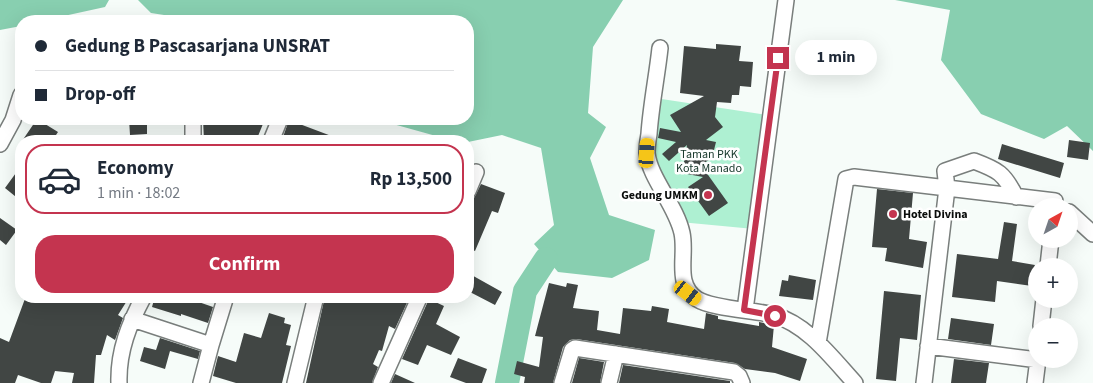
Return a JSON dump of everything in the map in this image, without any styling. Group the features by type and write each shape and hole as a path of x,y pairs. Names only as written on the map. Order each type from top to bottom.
{"street":[{"path":"744,310 786,0"},
{"path":"660,48 647,153 653,170 677,216 684,252 682,278 688,293 698,300 775,316 799,328 818,343 855,383"},
{"path":"0,144 15,114"},
{"path":"924,383 947,188 945,171 974,161 994,169 1007,179 1016,197"},
{"path":"474,177 476,172"},
{"path":"818,343 846,179 854,177 1028,199"},
{"path":"1078,220 1093,234"},
{"path":"119,383 120,360 132,318 140,303"},
{"path":"201,383 224,303"},
{"path":"295,383 314,303"},
{"path":"381,383 417,303"},
{"path":"132,318 211,344"},
{"path":"928,346 1028,358"},
{"path":"562,383 572,350 575,348 734,372 739,376 742,383"},
{"path":"609,383 616,354"},
{"path":"1035,383 1037,368"}],"green space":[{"name":"Taman PKK Kota Manado","path":"655,98 768,115 754,229 680,222 649,153"}],"shaded area":[{"path":"0,0 109,0 105,7 68,15 15,15 15,27 0,30"},
{"path":"138,0 623,0 593,47 588,113 606,127 590,158 609,215 655,230 649,260 612,278 558,272 534,244 554,225 541,148 502,135 474,141 474,135 432,135 397,125 474,125 474,15 164,15 151,13"},
{"path":"895,0 1093,0 1093,151 1067,126 1044,139 981,114 941,60 950,10"}],"building":[{"path":"716,44 741,46 739,61 753,62 751,87 740,86 739,95 732,95 731,103 717,102 715,117 723,127 706,140 716,142 712,158 701,165 728,203 709,216 688,187 703,177 682,173 687,145 669,161 662,154 676,142 658,138 660,128 681,132 670,115 704,96 680,93 684,46 716,49"},
{"path":"33,125 47,125 58,132 56,135 26,135"},
{"path":"129,125 147,125 147,134 130,135"},
{"path":"203,125 263,125 258,135 204,135"},
{"path":"287,125 302,125 329,135 284,135"},
{"path":"1069,140 1090,143 1088,160 1067,157"},
{"path":"1002,144 1064,163 1060,178 998,159"},
{"path":"15,174 15,196 5,188"},
{"path":"481,184 505,193 498,213 492,211 475,251 474,251 474,198"},
{"name":"Hotel Divina","path":"877,189 913,193 909,239 927,242 923,268 885,261 887,248 872,247"},
{"path":"0,218 15,229 15,233 6,245 0,240"},
{"name":"Hotel Divina","path":"1004,222 1017,224 1012,261 1028,264 1028,285 997,281 995,302 952,297 957,254 998,259"},
{"path":"789,275 816,280 813,300 779,296 782,280 788,281"},
{"path":"474,276 502,292 495,305 474,294"},
{"path":"549,283 566,287 567,283 578,285 573,308 599,311 597,330 620,334 623,308 651,311 652,306 669,309 667,322 704,329 706,313 718,316 718,319 759,326 759,322 774,325 772,347 807,359 800,381 775,373 745,369 735,363 576,339 570,340 563,347 553,383 524,383 525,377 514,374 517,361 539,367 543,337 535,336"},
{"path":"884,291 921,295 917,340 900,338 896,381 876,379"},
{"path":"23,303 126,303 118,315 123,318 115,340 107,335 101,355 96,355 94,383 72,383 74,373 55,371 51,383 41,383 18,375 15,383 0,383 0,338 9,342"},
{"path":"153,303 202,303 213,307 208,323 152,307"},
{"path":"323,303 407,303 395,329 389,326 382,351 379,350 373,364 378,367 372,383 306,383"},
{"path":"427,303 438,303 444,306 436,324 460,337 451,355 427,345 418,365 402,359"},
{"path":"269,313 285,318 284,323 291,325 286,345 291,346 282,383 236,383 213,376 218,356 236,362 244,333 261,338"},
{"path":"951,318 994,324 991,345 948,339"},
{"path":"160,338 200,351 198,359 170,351 165,369 140,361 144,347 156,350"},
{"path":"458,358 487,369 482,383 466,383 450,377"},
{"path":"579,358 604,362 600,383 572,383"},
{"path":"954,359 989,363 986,383 951,383"},
{"path":"623,365 730,381 730,383 619,383"},
{"path":"395,374 415,383 391,383"}],"waterway":[{"path":"507,383 525,291 546,259"}],"place":[{"name":"Gedung UMKM","path":"708,195"},
{"name":"Hotel Divina","path":"893,214"}],"route":[{"path":"775,316 744,310 778,58"}]}
